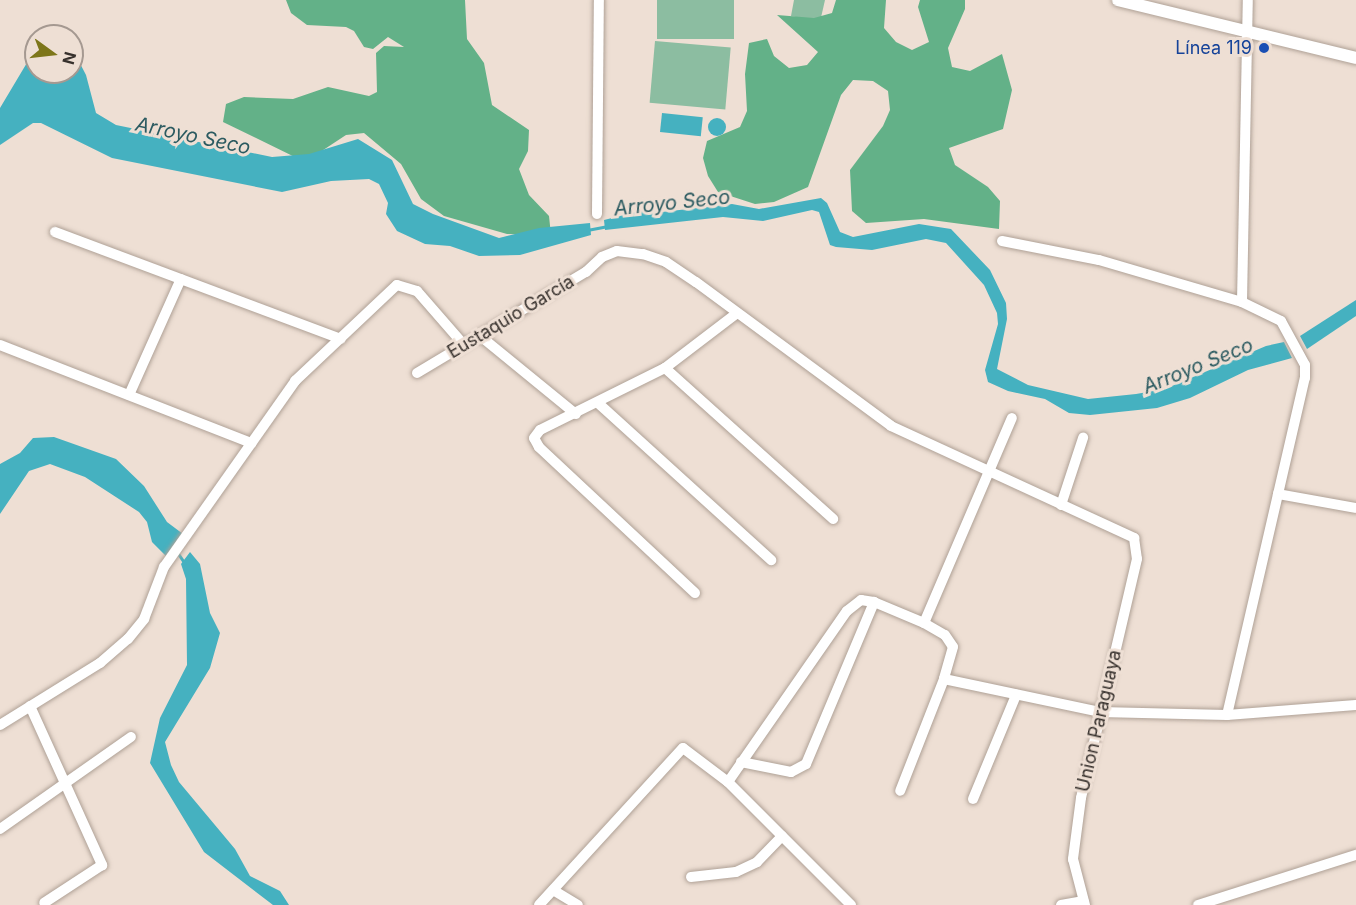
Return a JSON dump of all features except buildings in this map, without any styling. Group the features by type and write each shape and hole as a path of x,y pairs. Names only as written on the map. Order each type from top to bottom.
{"street":[{"path":"597,213 599,0"},
{"path":"1118,0 1356,58"},
{"path":"1242,302 1248,0"},
{"path":"55,232 341,339"},
{"path":"1002,241 1099,260 1242,302 1281,321 1305,365 1305,378 1227,715"},
{"name":"Eustaquio García","path":"417,373 586,272 602,257 617,251 666,262 736,314"},
{"path":"129,395 181,279"},
{"path":"0,725 100,663 128,639 144,619 164,567 295,381 397,285 407,285 417,291 463,344"},
{"path":"695,594 539,447 534,438 540,430 665,368 736,314 891,426 1061,505 1083,438"},
{"path":"479,335 576,414"},
{"path":"0,345 252,443"},
{"path":"665,368 833,519"},
{"path":"598,403 771,560"},
{"path":"924,623 1012,418"},
{"path":"1278,494 1356,508"},
{"name":"Union Paraguaya","path":"1061,505 1134,538 1137,559 1100,712 1073,859 1084,903"},
{"path":"728,782 847,611 861,600 874,602 924,623 945,635 953,647 944,679 900,791"},
{"path":"741,762 791,772 807,764 874,602"},
{"path":"944,679 1100,712 1227,715 1356,705"},
{"path":"973,799 1016,695"},
{"path":"30,706 64,786 102,865 44,903"},
{"path":"0,829 131,737"},
{"path":"539,905 678,750 690,750 728,782 851,905"},
{"path":"691,877 736,872 757,862 782,836"},
{"path":"1198,905 1220,903 1356,855"},
{"path":"553,890 578,905"},
{"path":"1060,905 1084,903"}],"green space":[{"path":"286,0 465,0 467,39 484,63 492,105 529,130 528,151 519,169 529,195 549,216 551,235 507,234 444,216 421,199 401,164 364,133 346,135 305,162 223,122 226,104 244,97 293,99 328,87 369,96 377,92 376,53 384,46 404,47 388,37 373,49 364,47 354,31 346,27 307,25 291,13"},
{"path":"657,0 734,0 734,39 657,39"},
{"path":"794,0 825,0 820,22 791,16"},
{"path":"836,0 886,0 884,28 896,42 912,50 929,42 918,7 920,0 965,0 965,9 948,48 952,67 970,71 1002,54 1012,90 1003,129 949,148 955,165 988,187 1000,201 999,229 924,219 866,223 852,211 850,170 883,126 890,110 888,91 873,81 853,80 841,95 808,187 774,202 755,204 718,192 708,176 703,158 707,141 740,127 747,111 745,74 749,43 767,39 774,56 789,68 807,65 818,52 777,15 814,18 832,13"},
{"path":"655,41 731,48 725,109 650,103"}],"water":[{"path":"24,68 24,84 84,84 84,71 96,113 116,125 272,157 309,154 358,139 392,160 413,204 433,214 499,238 539,228 590,223 591,235 520,255 479,256 450,246 425,244 397,231 386,214 388,203 379,184 369,179 331,181 282,192 112,158 41,123 33,123 0,145 0,108"},
{"path":"662,113 703,117 701,136 660,132"},
{"path":"717,118 723,121 726,127 723,133 717,136 711,133 708,127 711,121"},
{"path":"821,198 827,203 840,232 853,237 919,224 951,229 990,270 1006,303 1007,319 997,369 1028,385 1088,399 1165,389 1266,346 1284,342 1292,358 1248,370 1190,398 1157,408 1090,415 1069,413 1045,399 1008,391 988,382 985,370 998,324 997,313 984,285 946,243 926,239 872,250 836,247 830,245 819,212 812,210 763,221 723,217 605,230 604,220 644,210 662,212 732,204 759,209"},
{"path":"1356,300 1356,316 1307,349 1300,336"},
{"path":"54,437 116,459 144,486 167,522 183,534 167,557 152,542 147,522 139,512 85,477 50,464 29,471 0,514 0,464 20,453 33,438"},
{"path":"190,552 200,564 210,613 220,633 210,668 165,742 171,765 179,782 235,849 250,876 280,891 289,905 273,905 204,852 150,763 160,718 187,665 186,579 181,564"}],"waterway":[{"name":"Arroyo Seco","path":"587,230 607,226"},
{"path":"177,552 185,564"}],"place":[{"name":"Línea 119","path":"1264,48"}]}
